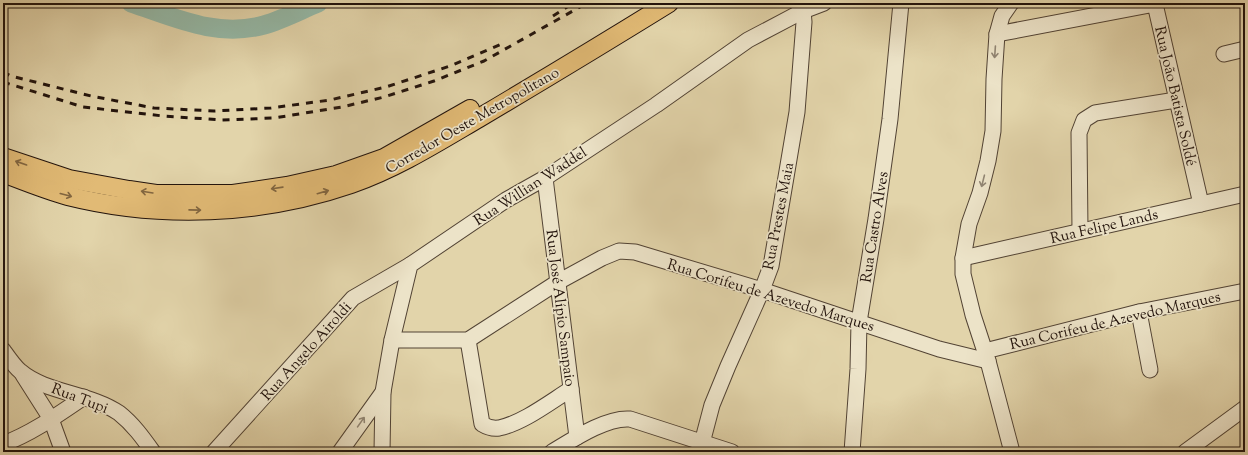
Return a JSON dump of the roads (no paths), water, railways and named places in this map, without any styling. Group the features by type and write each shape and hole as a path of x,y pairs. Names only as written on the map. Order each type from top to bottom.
{"main road":[{"path":"3,157 40,178 69,179 156,194 233,194 287,186 336,175 384,158 530,74 647,3"},
{"name":"Corredor Oeste Metropolitano","path":"3,173 40,178 67,196 109,205 151,210 222,210 288,202 351,184 404,162 547,78 669,3"}],"street":[{"name":"Rua Willian Waddel","path":"410,265 506,200 544,178 656,105 748,40 800,7 824,3"},
{"name":"Rua Castro Alves","path":"852,452 858,369 859,322 876,219 888,127 901,3"},
{"path":"1011,3 1002,16 996,34 993,131 988,161 980,193 969,224 962,258 963,274 973,315 986,356 1012,452"},
{"name":"Rua João Batista Soldé","path":"996,34 1155,3 1201,204"},
{"name":"Rua Prestes Maia","path":"702,448 712,405 770,269 797,112 804,22 800,7"},
{"path":"1224,54 1245,49"},
{"path":"1080,231 1079,133 1084,120 1095,113 1176,100"},
{"name":"Rua José Alípio Sampaio","path":"544,178 577,437"},
{"name":"Rua Felipe Lands","path":"962,258 1245,194"},
{"name":"Rua Corifeu de Azevedo Marques","path":"468,340 558,282 602,258 619,251 634,252 762,290 939,349 986,356 1139,312 1245,291"},
{"path":"382,452 383,392 392,340 410,265"},
{"name":"Rua Angelo Airoldi","path":"214,452 354,298 410,265"},
{"path":"1139,312 1150,370"},
{"path":"392,340 468,340 482,424 488,428 498,428 518,421 571,389"},
{"name":"Rua Tupi","path":"4,352 20,371 35,381 103,404 118,413 131,423 153,452"},
{"path":"20,371 51,419 63,452"},
{"path":"340,452 383,392"},
{"path":"3,444 51,419 84,397"},
{"path":"1185,452 1245,408"},
{"path":"552,452 577,437 613,420 621,418 630,419 702,448 732,452"}],"waterway":[{"path":"131,3 180,20 213,28 230,29 247,28 271,23 318,3"}],"railway":[{"path":"553,16 573,3"},
{"path":"3,82 83,107 163,116 222,120 274,118 342,107 384,97 434,81 484,61 587,3"},
{"path":"3,72 11,76 91,96 154,108 214,111 271,108 330,100 386,87 450,66 506,42"}]}
